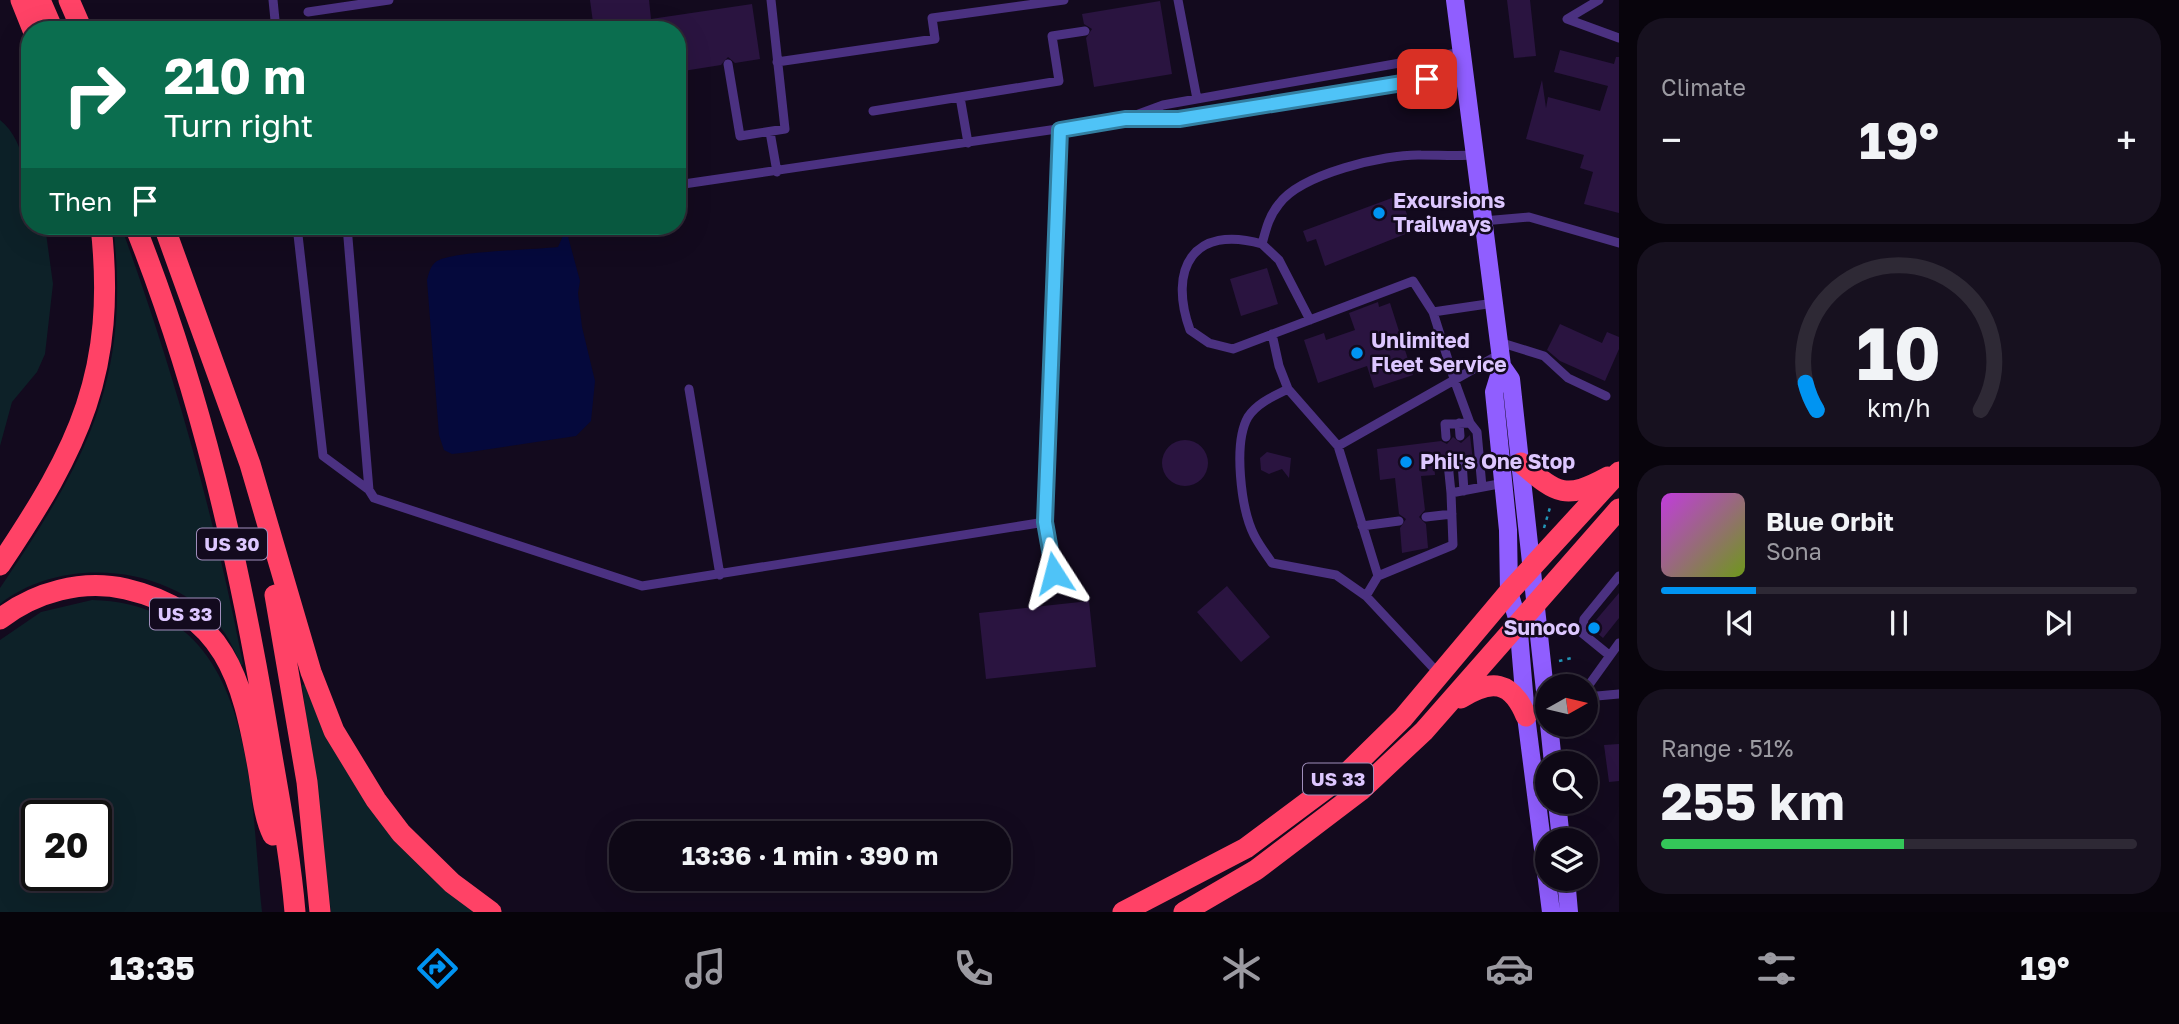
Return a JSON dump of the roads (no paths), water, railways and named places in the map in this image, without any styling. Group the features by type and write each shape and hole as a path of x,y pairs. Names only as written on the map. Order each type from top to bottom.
{"highway":[{"path":"21,0 29,21"},
{"path":"40,0 49,21"},
{"path":"69,0 78,21"},
{"path":"0,565 65,462 92,389 102,340 105,288 102,235"},
{"name":"US 30","path":"138,235 173,334 219,484 253,643 292,871 295,912"},
{"name":"US 30","path":"167,235 226,401 268,561 307,782 320,912"},
{"path":"226,401 266,514 311,672 334,731 376,800 401,833 452,883 491,912"},
{"path":"1521,463 1550,488 1569,494 1588,488 1619,472"},
{"name":"US 33","path":"1123,912 1246,848 1348,772 1441,676 1509,592 1619,472"},
{"name":"US 33","path":"1184,912 1256,870 1321,823 1369,783 1442,711 1535,601 1565,574 1616,517"},
{"name":"US 33","path":"0,619 23,604 59,590 104,586 135,591 167,603 206,630 240,686 270,828 292,871"},
{"path":"1442,711 1477,688 1493,685 1508,690 1521,704 1526,716"}],"main road":[{"path":"1455,0 1500,354 1494,391 1504,483 1509,592 1518,621 1526,716 1551,912"},
{"path":"1500,354 1511,379 1544,674"},
{"path":"1567,891 1569,912"}],"lane":[{"path":"272,0 275,21"},
{"path":"308,12 389,0"},
{"path":"727,64 740,136 785,129 771,0"},
{"path":"777,62 935,39 932,18 1065,0"},
{"path":"1178,0 1198,99"},
{"path":"1599,0 1567,19 1619,38"},
{"path":"873,111 1059,81 1052,36 1085,31"},
{"path":"1125,119 1149,108 1462,52"},
{"path":"686,184 1125,119 1179,119 1464,74"},
{"path":"960,97 968,144"},
{"path":"1054,573 1045,522 1060,130"},
{"path":"770,132 776,172"},
{"path":"1262,244 1270,217 1280,201 1314,181 1355,165 1394,157 1475,155"},
{"path":"1483,221 1529,218 1619,243"},
{"path":"298,235 323,456 369,490 374,498 398,508 642,586 668,585 1045,522"},
{"path":"348,235 369,490"},
{"path":"1310,320 1279,260 1262,244 1241,238 1206,243 1193,252 1184,269 1180,289 1190,330 1209,343 1233,349 1272,334 1310,320 1413,281 1433,312 1455,382 1470,422 1477,432 1482,487"},
{"path":"1433,312 1494,303"},
{"path":"1272,334 1279,366 1288,389 1338,446 1378,576"},
{"path":"1338,446 1455,382 1500,354 1544,356 1568,378 1605,396"},
{"path":"689,389 720,575"},
{"path":"1288,389 1260,404 1248,417 1242,434 1239,457 1253,534 1272,563 1336,575 1366,596 1441,676"},
{"path":"1446,437 1446,424 1470,422"},
{"path":"1459,423 1460,436"},
{"path":"1462,462 1464,491"},
{"path":"1366,596 1378,576 1453,545 1448,463"},
{"path":"1451,494 1504,483"},
{"path":"1426,517 1452,513"},
{"path":"1362,526 1399,521"},
{"path":"1609,655 1582,633 1584,619 1604,603 1619,576"},
{"path":"1596,674 1619,643"},
{"path":"1598,696 1619,694"}],"place":[{"name":"Excursions Trailways","path":"1379,213"},
{"name":"Unlimited Fleet Service","path":"1357,353"},
{"name":"Phil's One Stop","path":"1406,462"},
{"name":"Sunoco","path":"1594,628"}]}
